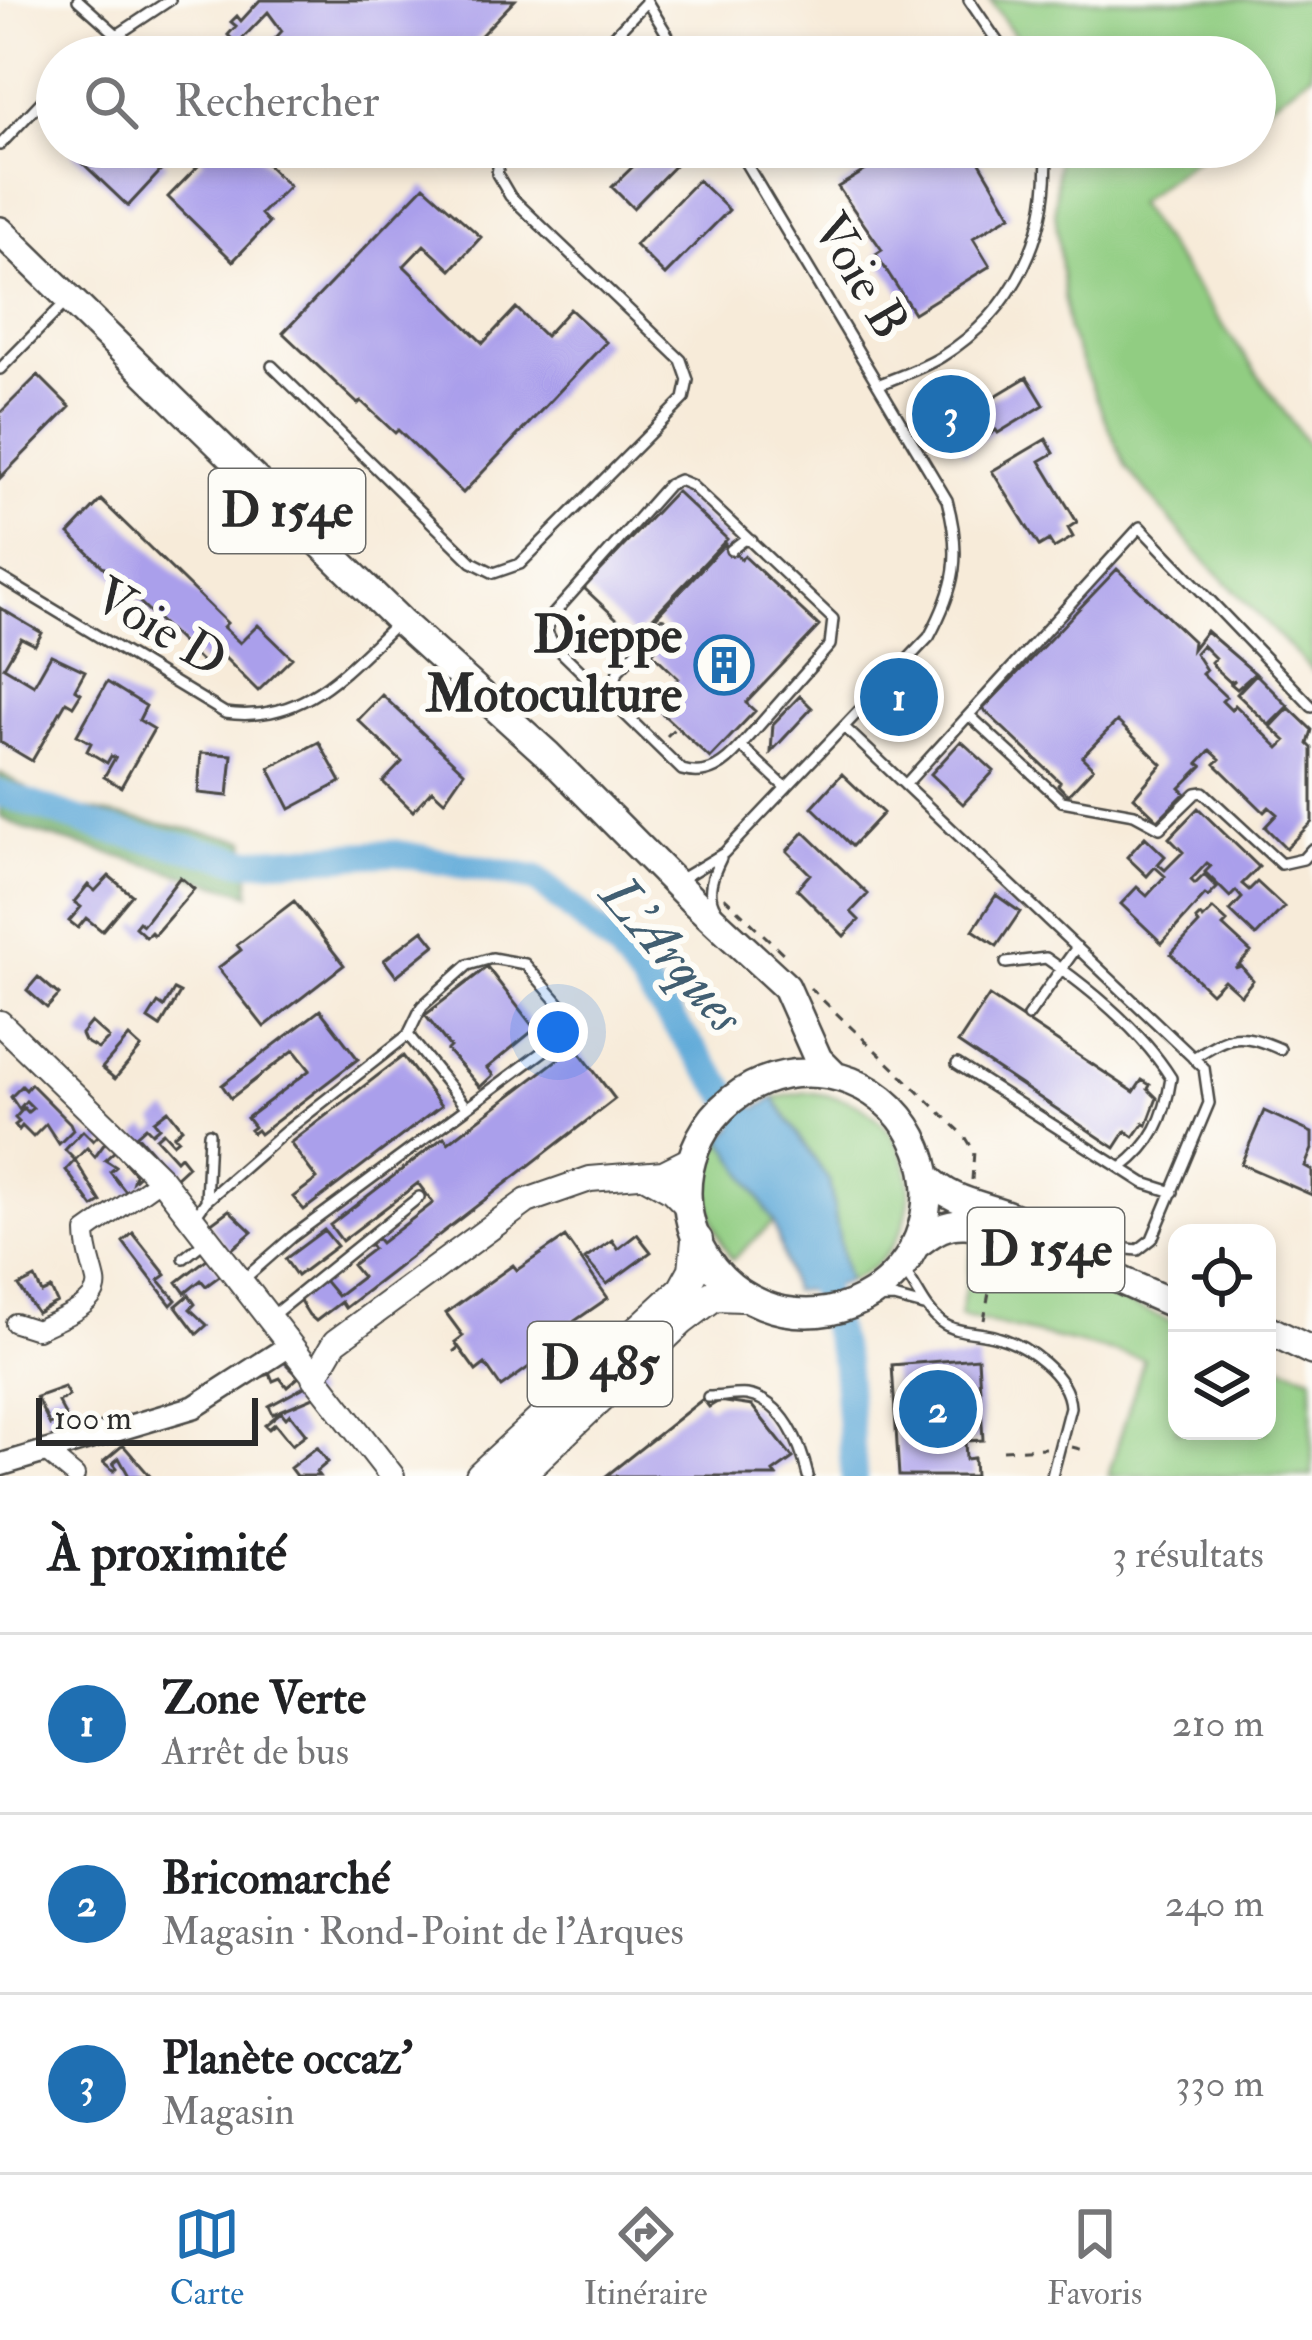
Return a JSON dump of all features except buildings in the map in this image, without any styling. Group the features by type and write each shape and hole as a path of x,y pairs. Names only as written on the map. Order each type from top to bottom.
{"highway":[{"name":"D 485","path":"481,1476 683,1290 694,1270 697,1240"},
{"name":"D 485","path":"517,1476 681,1320 714,1295 743,1296"}],"main road":[{"name":"D 154e","path":"0,231 400,621 460,671 786,987 818,1060 834,1075"},
{"name":"D 154e","path":"508,721 547,774 592,822 777,1005 791,1047 790,1062 771,1079"},
{"path":"0,1023 202,1220 240,1282 392,1476"},
{"path":"834,1075 872,1089 915,1138 927,1177 927,1205 908,1257 863,1299 823,1314 794,1313 743,1296 724,1281 697,1240 686,1205 689,1160 702,1133 728,1102 771,1079 834,1075"},
{"path":"301,1360 335,1342 527,1201 590,1179 663,1173 689,1160"},
{"path":"644,1175 686,1205"},
{"name":"D 154e","path":"927,1177 940,1191 967,1205 1004,1213 1168,1283"},
{"name":"D 154e","path":"908,1257 937,1228 963,1224 996,1230 1168,1301"},
{"path":"1276,1337 1312,1351"}],"street":[{"path":"15,1323 37,1330 87,1302 96,1292 96,1282 86,1232 161,1179"},
{"path":"9,1468 46,1451 194,1407 301,1360"},
{"path":"46,1451 75,1476"}],"lane":[{"path":"78,0 115,33"},
{"path":"111,36 170,0"},
{"path":"969,0 994,36"},
{"path":"614,36 646,1 668,36"},
{"path":"0,146 36,107"},
{"path":"272,367 472,562 494,573 520,564 684,399 688,380 681,360 510,196 498,168"},
{"name":"Voie B","path":"672,880 684,880 724,853 929,637 947,604 956,571 956,536 946,500 749,168"},
{"path":"880,384 940,358 1008,297 1031,257 1043,210 1045,168"},
{"path":"0,369 69,298"},
{"path":"680,480 752,541 828,612 835,626 830,645 741,746 720,766 692,773 682,770 554,645 546,626 668,485 680,480"},
{"path":"905,785 1140,527 1312,707"},
{"path":"731,550 744,540 752,541"},
{"name":"Voie D","path":"0,577 225,713 254,717 289,710 330,685 400,621"},
{"path":"610,700 618,671 662,624"},
{"path":"969,715 1070,804 1134,814 1160,828 1196,793 1203,792 1281,864 1303,860 1312,849"},
{"path":"844,727 1204,1068 1209,1082 1209,1103 1173,1192 1152,1239 1138,1250 1118,1248 1002,1207 967,1205"},
{"path":"741,746 786,788"},
{"path":"724,853 711,877 710,902 786,987"},
{"path":"1028,1016 1077,947"},
{"path":"184,1258 202,1220 286,1131 408,1036 422,1006 468,965 492,958 525,964 565,1010 572,1030 292,1237 240,1282"},
{"path":"1006,963 1046,958 1081,982 1157,1057 1171,1078 1167,1106 1145,1150 1121,1168"},
{"path":"1193,1058 1238,1035 1280,1049"},
{"path":"408,1036 466,1107"},
{"path":"957,1064 1144,1183 1173,1192"},
{"path":"202,1220 209,1133"},
{"path":"268,1318 419,1198"},
{"path":"908,1257 924,1306 945,1326 1030,1352 1070,1396 1052,1476"},
{"path":"863,1299 894,1298 924,1306"},
{"path":"708,1397 747,1395 768,1403 795,1434 808,1476"}],"path":[{"path":"974,385 987,401"},
{"path":"657,746 676,727"},
{"path":"982,1334 998,1245"},
{"path":"453,1352 459,1347"},
{"path":"1070,1447 1088,1450"},
{"path":"1003,1450 1048,1448"}],"green space":[{"path":"990,0 1312,0 1312,73 1276,100 1276,36 1015,36"},
{"path":"1057,168 1183,168 1136,203 1312,451 1312,671 1196,551 1126,467 1068,331 1055,211"},
{"path":"0,773 51,803 246,840 250,894 27,830 0,817"},
{"path":"807,1092 847,1100 869,1112 889,1132 909,1179 909,1204 890,1250 847,1282 829,1181 774,1098"},
{"path":"723,1139 774,1222 732,1260 709,1201 710,1170"},
{"path":"974,1240 1168,1320 1168,1440 1276,1440 1276,1364 1312,1376 1312,1476 1108,1476 1144,1359 960,1316"}],"water":[{"path":"774,1098 829,1181 847,1282 792,1291 774,1222 723,1139 745,1115"}],"waterway":[{"name":"L'Arques","path":"0,793 105,829 246,861 396,853 537,879 618,949 766,1145"},
{"name":"L'Arques","path":"811,1258 845,1363 854,1476"}],"place":[{"name":"Planète occaz'","path":"951,414"},
{"name":"Dieppe Motoculture","path":"724,665"},
{"name":"Zone Verte","path":"899,697"},
{"name":"Bricomarché","path":"938,1409"}]}
